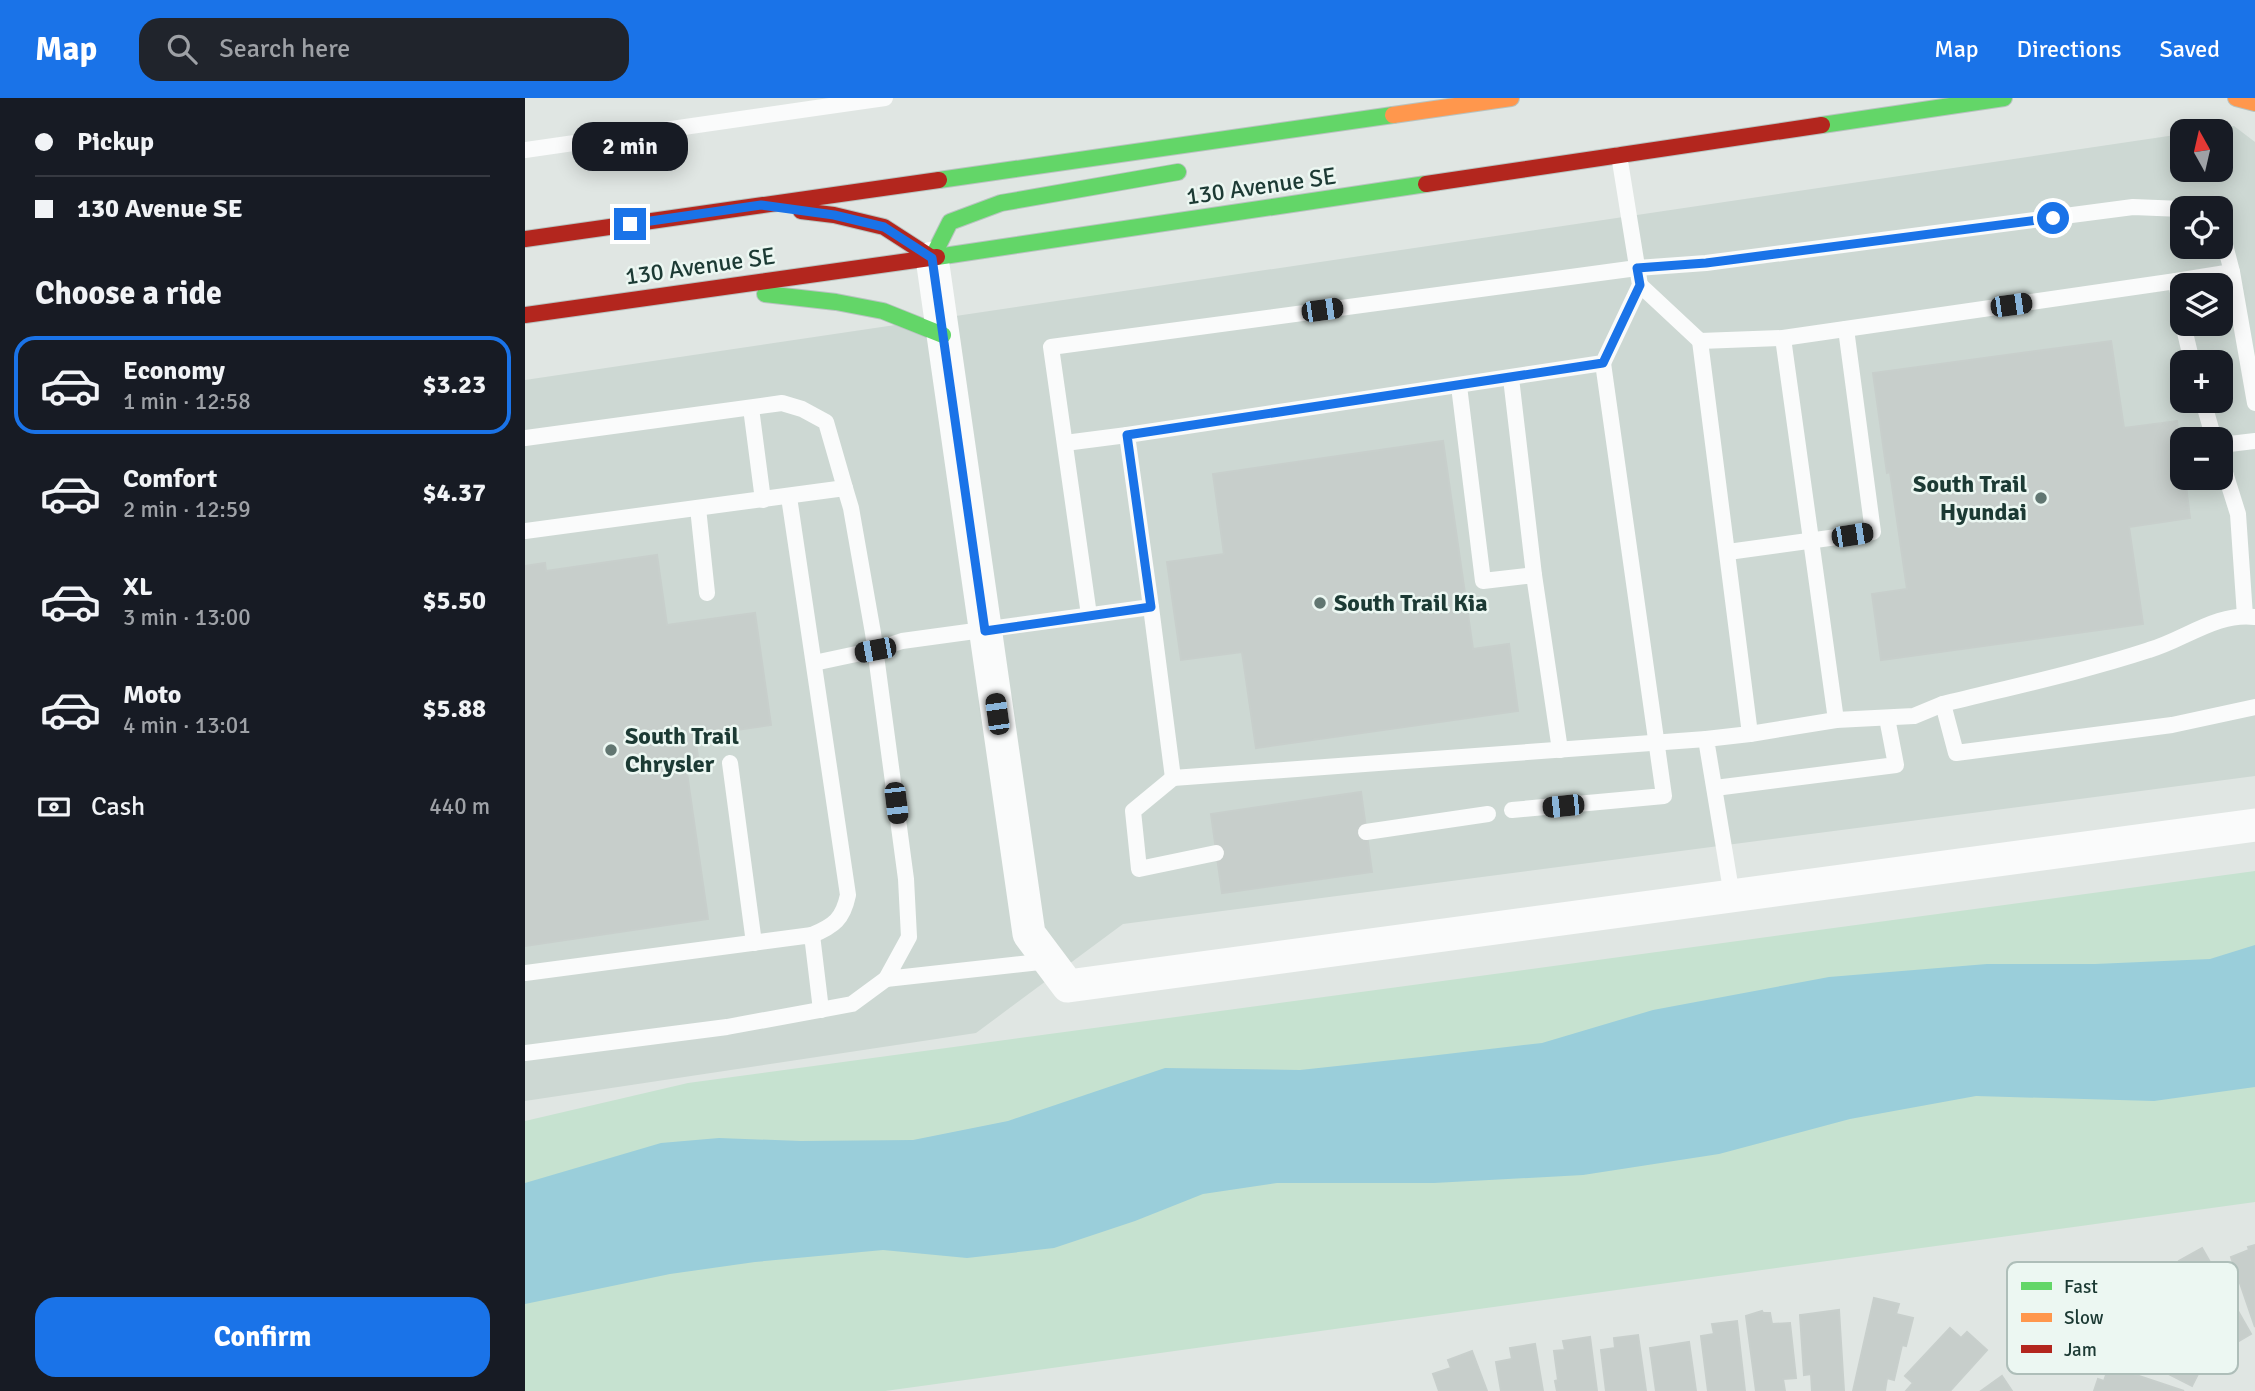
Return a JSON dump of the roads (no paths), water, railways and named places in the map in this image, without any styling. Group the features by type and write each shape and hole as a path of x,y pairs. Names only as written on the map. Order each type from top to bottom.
{"main road":[{"path":"1394,130 1512,98"},
{"path":"525,239 1512,98"},
{"name":"130 Avenue SE","path":"525,315 932,258 2004,98"},
{"path":"2236,98 2255,103"},
{"path":"761,205 834,215 884,227 932,258 950,222 1001,203 1189,170"},
{"path":"707,288 836,302 883,311 943,335"}],"street":[{"path":"932,258 1029,934 1067,986 2255,825"}],"lane":[{"path":"525,150 885,98"},
{"path":"1513,810 1664,796 1603,363 1640,285 1619,155"},
{"path":"1089,615 1051,347 1637,268 1706,263 2133,207 2170,209"},
{"path":"2229,259 2255,403"},
{"path":"2226,273 2232,272"},
{"path":"1700,341 1783,338 2170,282"},
{"path":"1640,285 1700,341 1751,734"},
{"path":"1728,552 1873,531 1846,329"},
{"path":"1783,338 1836,720"},
{"path":"1065,443 1603,363"},
{"path":"1511,378 1560,750"},
{"path":"1459,386 1483,580 1535,575"},
{"path":"525,438 782,403 802,409 826,422 851,508 875,650 906,879 909,937 886,979 852,1004 727,1027 525,1053"},
{"path":"751,408 763,500"},
{"path":"1127,435 1173,778"},
{"path":"2233,443 2255,441"},
{"path":"525,531 845,488"},
{"path":"1216,853 1139,869 1133,811 1173,778 1706,739 1836,720 1914,716 1943,704 2152,650 2209,624 2250,616 2238,514 2230,490"},
{"path":"525,973 812,935 830,927 845,911 848,895 789,496"},
{"path":"698,508 707,593"},
{"path":"814,663 875,650 902,641 1151,607"},
{"path":"1943,704 1956,753 2172,725 2255,707"},
{"path":"1715,788 1896,765 1887,719"},
{"path":"1706,739 1732,896"},
{"path":"730,762 754,943"},
{"path":"1366,832 1488,814"},
{"path":"812,935 821,1010"},
{"path":"886,979 1049,961"}],"water":[{"path":"2255,945 2255,1087 2154,1101 1976,1096 1850,1119 1719,1154 1583,1175 1434,1183 1277,1183 1203,1194 1135,1221 1054,1248 967,1258 883,1250 755,1262 670,1274 525,1304 525,1183 661,1143 719,1138 801,1141 913,1140 1008,1121 1165,1068 1300,1070 1421,1057 1542,1043 1653,1010 1829,977 1987,964 2095,964 2210,959"}],"place":[{"name":"South Trail Hyundai","path":"2041,498"},
{"name":"South Trail Kia","path":"1320,603"},
{"name":"South Trail Chrysler","path":"611,750"}]}
